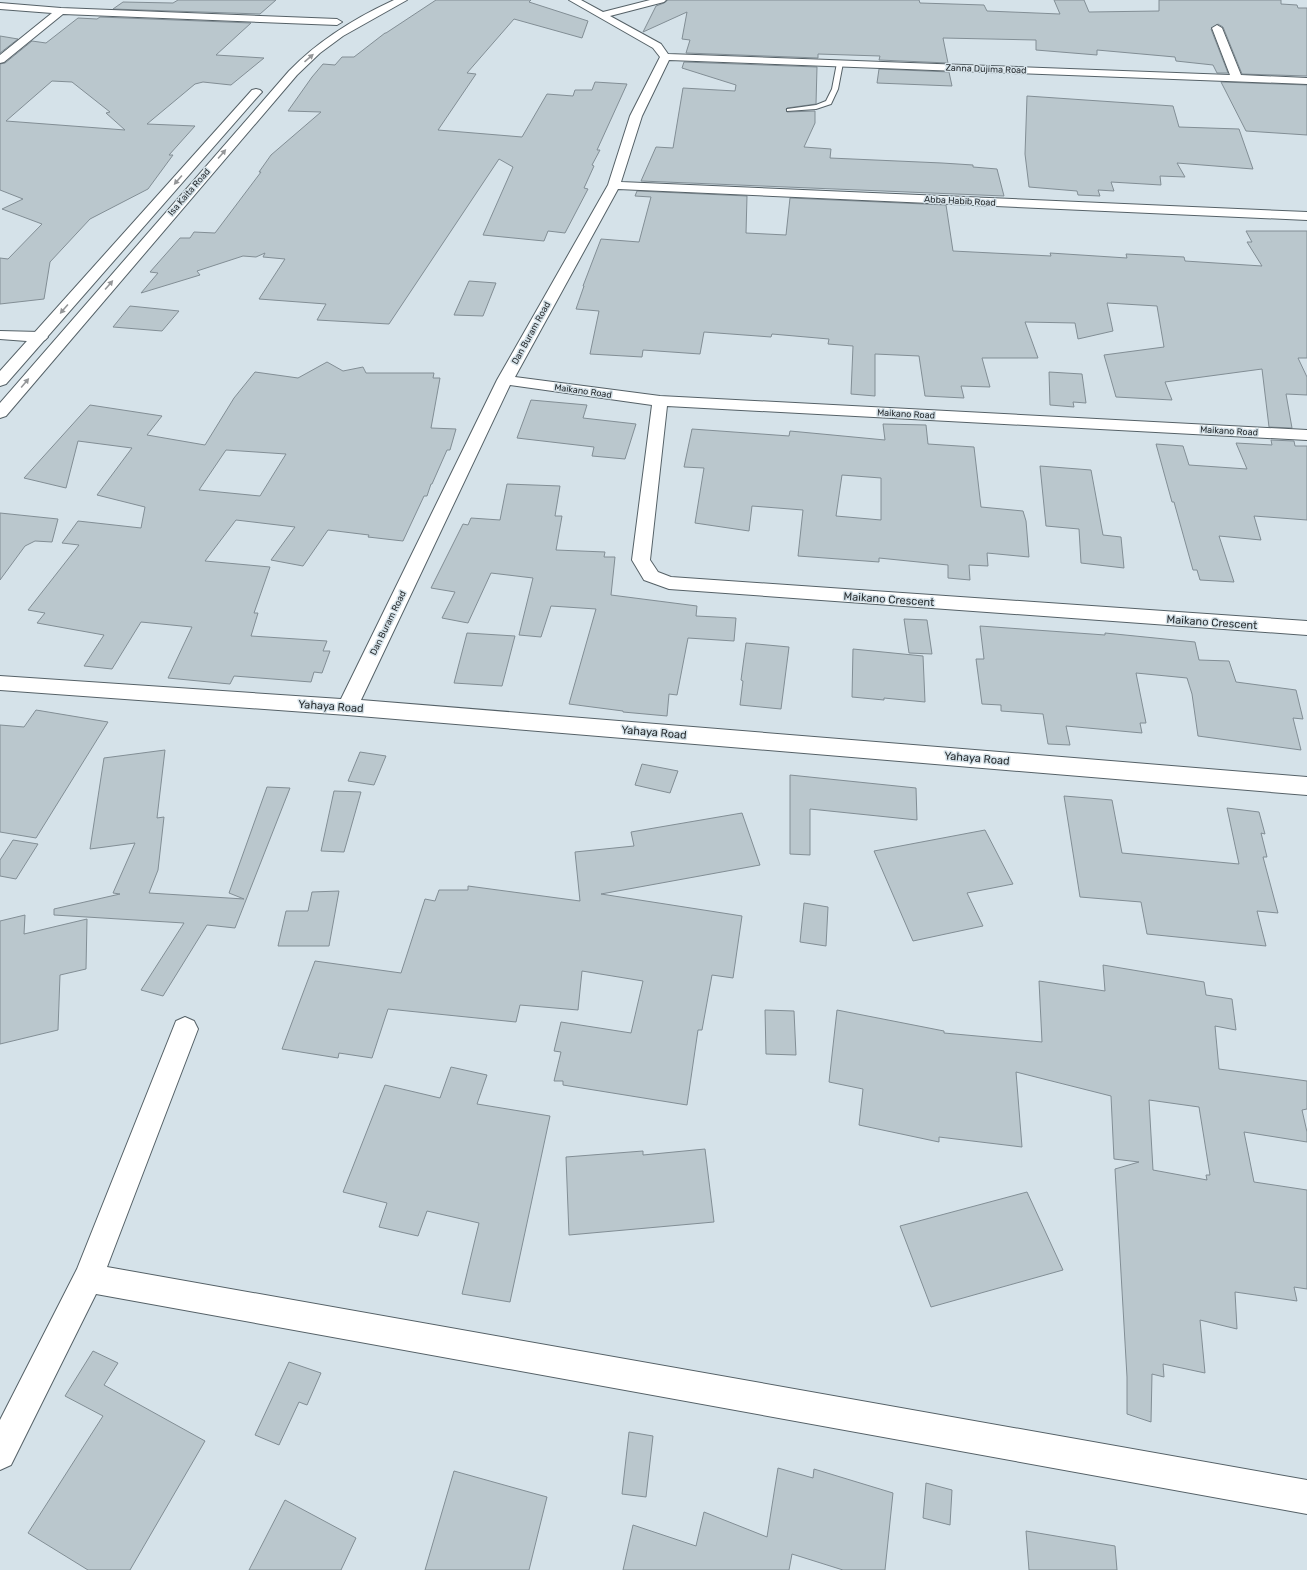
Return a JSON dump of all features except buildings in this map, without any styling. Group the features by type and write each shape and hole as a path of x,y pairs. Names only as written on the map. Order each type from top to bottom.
{"street":[{"path":"314,37 337,22 384,0"},
{"name":"Isa Kaita Road","path":"0,413 272,96 305,60 350,26 402,0"},
{"path":"574,0 658,46 665,57"},
{"path":"603,15 661,0"},
{"path":"0,6 61,11 337,22"},
{"path":"0,60 61,11"},
{"path":"1217,28 1237,78"},
{"name":"Zanna Dujima Road","path":"665,57 1307,81"},
{"name":"Dan Buram Road","path":"347,707 505,380 614,185 636,116 665,57"},
{"name":"Isa Kaita Road","path":"0,381 263,84"},
{"path":"253,95 272,96"},
{"name":"Abba Habib Road","path":"614,185 1307,216"},
{"path":"0,335 40,337"},
{"name":"Maikano Road","path":"505,380 660,401 1307,435"},
{"name":"Maikano Crescent","path":"660,401 641,560 651,576 670,583 1307,628"},
{"name":"Yahaya Road","path":"0,683 347,707 1307,786"},
{"path":"0,1454 88,1278 185,1030"},
{"path":"88,1278 1307,1497"}],"lane":[{"path":"789,110 824,106 830,102 833,96 840,63"}]}
